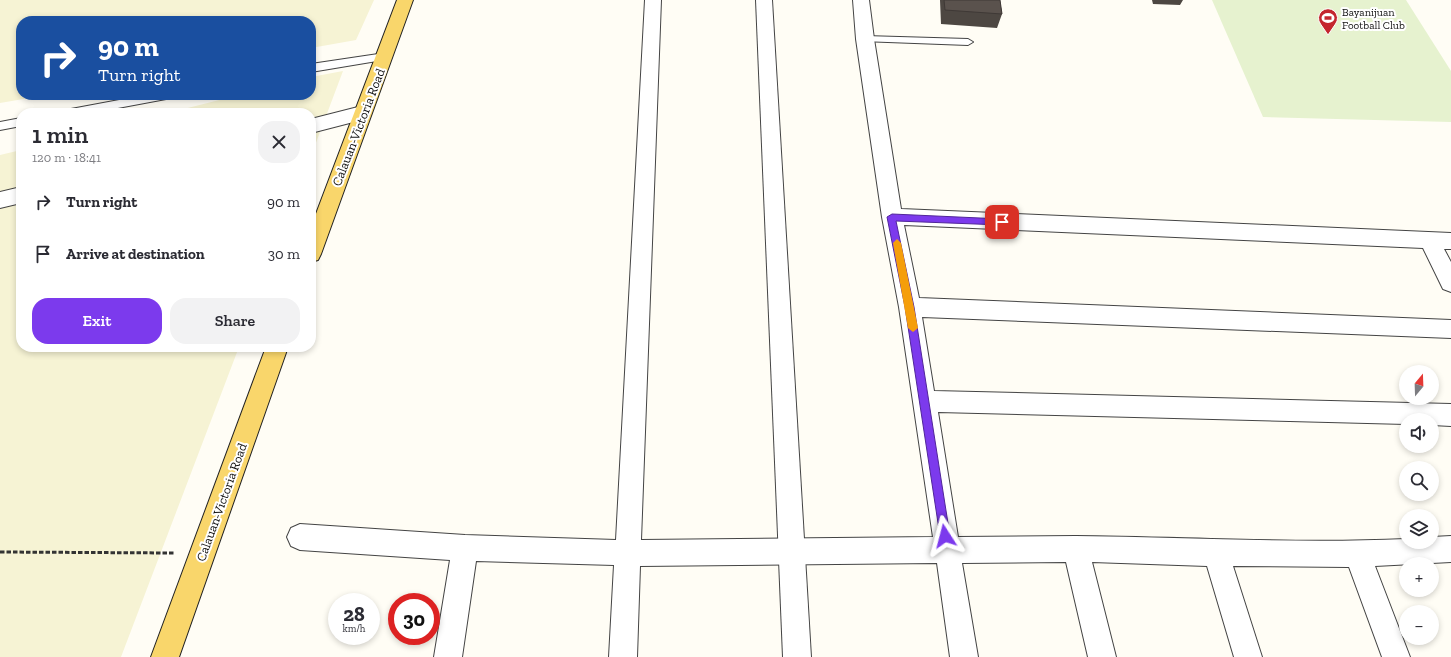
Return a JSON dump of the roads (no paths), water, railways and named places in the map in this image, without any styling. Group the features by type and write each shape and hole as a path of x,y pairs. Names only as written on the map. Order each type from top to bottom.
{"main road":[{"name":"Calauan-Victoria Road","path":"316,240 405,0"},
{"name":"Calauan-Victoria Road","path":"165,657 275,352"}],"street":[{"path":"623,657 653,0"},
{"path":"764,0 797,657"},
{"path":"861,0 865,39 892,217 910,307 964,657"},
{"path":"316,125 362,113"},
{"path":"0,200 16,196"},
{"path":"892,217 1451,241"},
{"path":"1429,240 1451,283"},
{"path":"910,307 1451,329"},
{"path":"924,401 1451,415"},
{"path":"300,537 465,548 628,554 1076,549 1216,553 1357,554 1451,549"},
{"path":"448,657 465,548"},
{"path":"1076,549 1102,657"},
{"path":"1216,553 1248,657"},
{"path":"1357,554 1396,657"}],"lane":[{"path":"865,39 968,42"},
{"path":"316,67 344,61 385,57"},
{"path":"97,108 140,100"},
{"path":"0,126 16,123"}],"place":[{"name":"Bayanijuan Football Club","path":"1328,35"}]}
